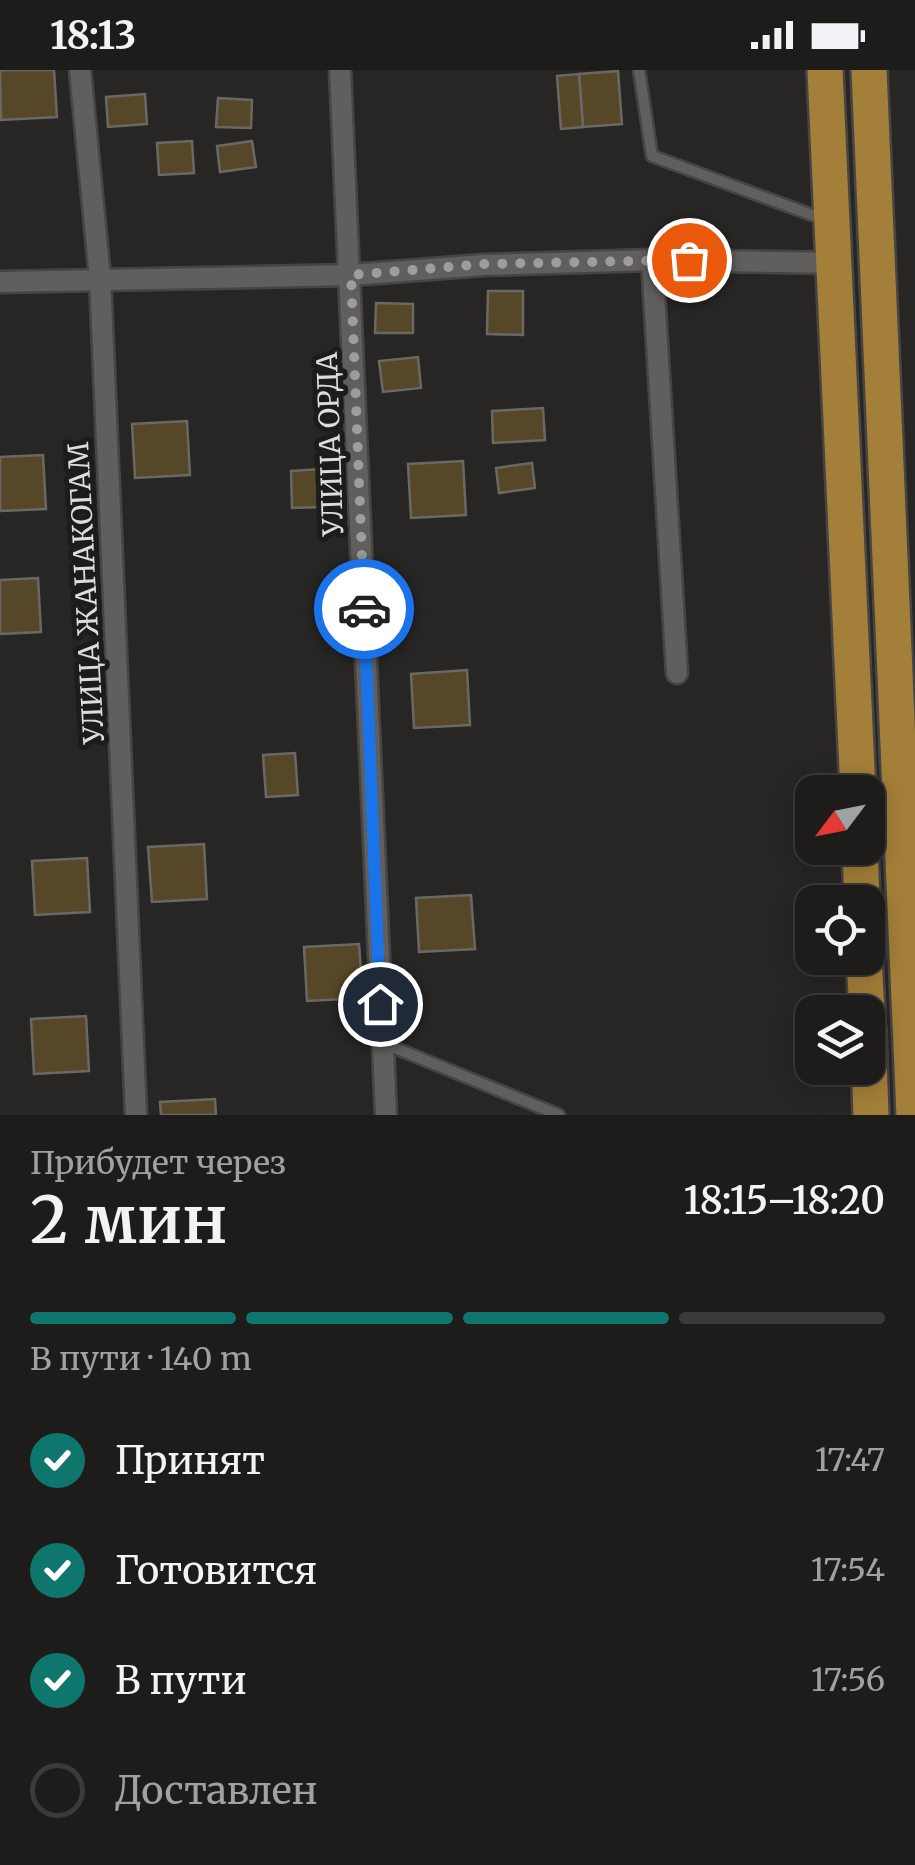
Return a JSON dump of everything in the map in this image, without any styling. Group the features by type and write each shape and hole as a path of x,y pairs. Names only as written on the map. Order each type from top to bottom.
{"highway":[{"path":"826,70 857,775"},
{"path":"869,70 914,1115"},
{"path":"870,1085 871,1115"}],"street":[{"name":"УЛИЦА ЖАНАКОГАМ","path":"80,70 100,278 136,1115"},
{"name":"УЛИЦА ОРДА","path":"340,70 386,1115"},
{"path":"0,282 351,275 484,264 652,260 835,263"},
{"path":"652,260 676,673"}],"lane":[{"path":"640,70 652,156 833,222"},
{"path":"382,1042 559,1115"}],"building":[{"path":"0,70 54,70 57,117 1,120"},
{"path":"618,71 622,124 583,127 579,74"},
{"path":"579,74 583,127 561,129 557,76"},
{"path":"145,94 147,124 108,127 106,97"},
{"path":"218,98 252,100 251,128 216,127"},
{"path":"192,141 194,173 159,175 157,143"},
{"path":"252,141 256,167 220,172 217,146"},
{"path":"488,291 523,291 523,335 487,334"},
{"path":"376,303 413,304 413,333 375,333"},
{"path":"418,357 421,388 383,392 379,361"},
{"path":"543,408 545,440 493,443 492,411"},
{"path":"187,421 190,475 135,478 132,424"},
{"path":"43,455 46,509 0,511 0,457"},
{"path":"463,461 466,515 411,518 408,464"},
{"path":"532,463 535,488 499,493 496,468"},
{"path":"321,469 322,507 292,508 291,471"},
{"path":"38,578 41,632 0,634 0,580"},
{"path":"467,670 470,725 414,728 411,674"},
{"path":"295,753 298,795 266,797 263,755"},
{"path":"204,844 207,899 152,902 148,847"},
{"path":"87,858 90,912 35,915 32,861"},
{"path":"471,895 475,949 419,952 416,898"},
{"path":"359,944 363,998 307,1001 304,947"},
{"path":"86,1016 89,1071 34,1074 31,1019"},
{"path":"215,1099 216,1115 161,1115 160,1102"}],"way so far":[{"path":"364,609 351,275 484,264 689,260"}],"route":[{"path":"364,609 380,1004"}]}
